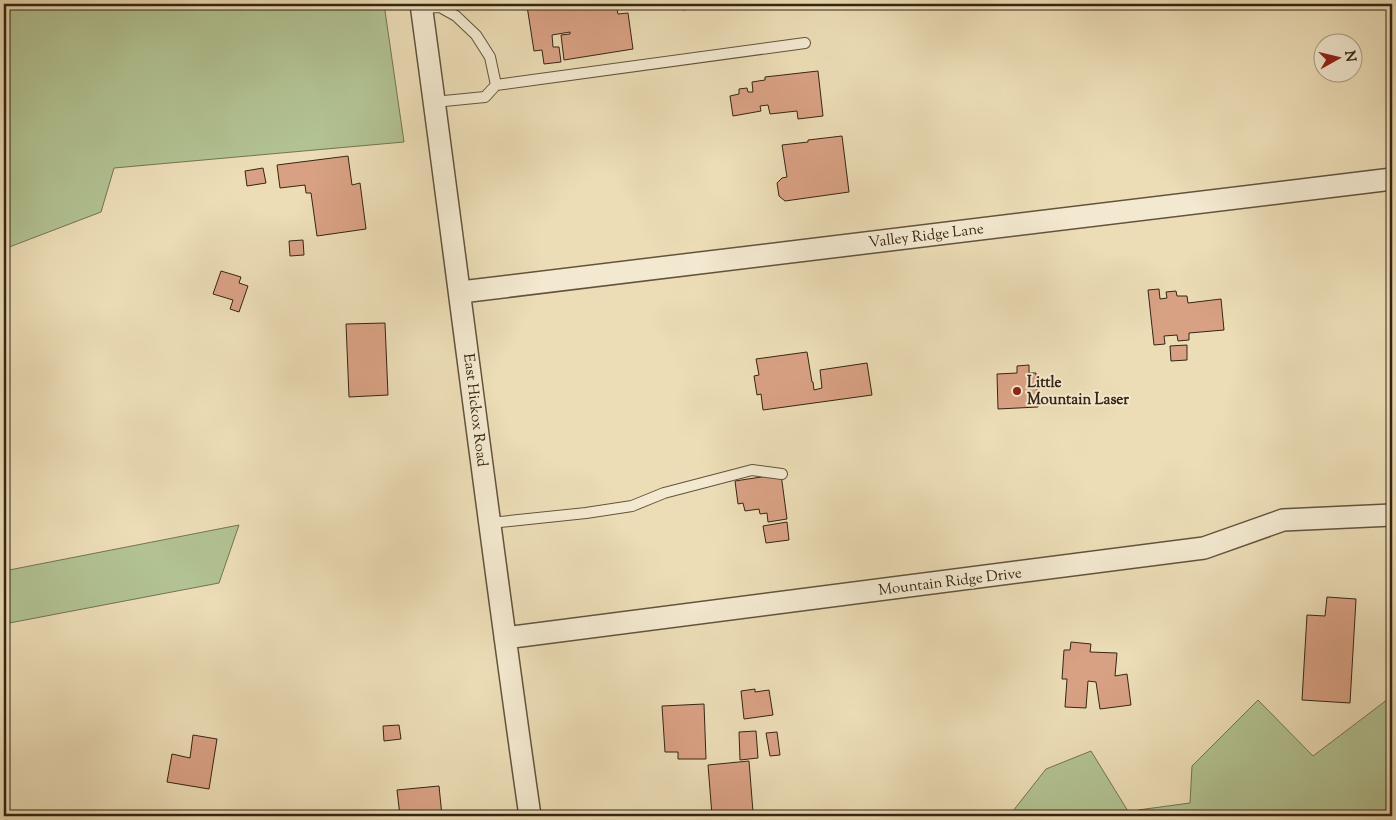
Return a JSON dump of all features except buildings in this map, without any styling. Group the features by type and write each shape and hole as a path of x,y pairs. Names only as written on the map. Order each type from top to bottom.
{"street":[{"name":"East Hickox Road","path":"421,6 461,292 505,638 530,816"},
{"name":"Valley Ridge Lane","path":"461,292 1392,179"},
{"name":"Mountain Ridge Drive","path":"505,638 1204,548 1283,520 1392,515"}],"lane":[{"path":"421,6 440,7 456,16 476,35 490,57 496,85"},
{"path":"434,102 485,96 496,85 805,43"},
{"path":"490,523 632,506 664,493 752,470 782,474"}],"green space":[{"path":"4,4 384,4 404,142 114,168 101,212 4,249"},
{"path":"239,525 219,583 4,624 4,571"},
{"path":"1392,696 1392,816 1139,816 1138,810 1190,803 1192,766 1258,700 1313,756"},
{"path":"1091,751 1131,816 1009,816 1046,769"}],"place":[{"name":"Little Mountain Laser","path":"1017,391"}]}
